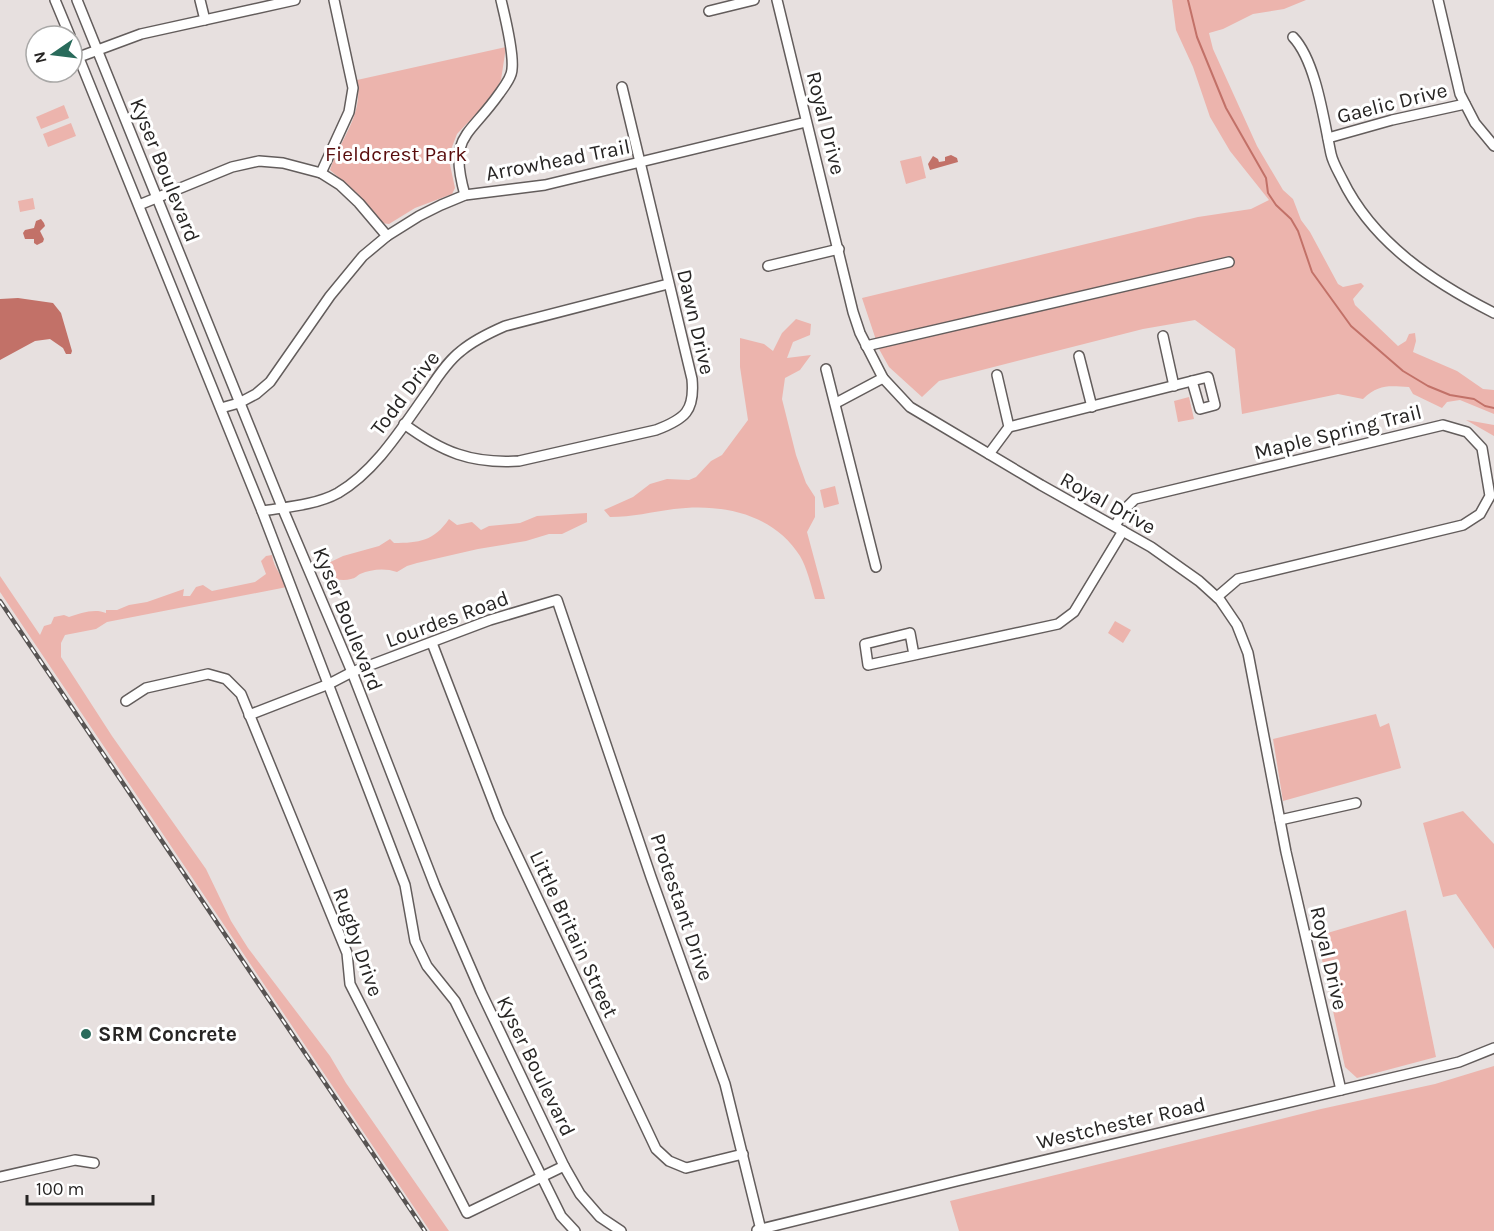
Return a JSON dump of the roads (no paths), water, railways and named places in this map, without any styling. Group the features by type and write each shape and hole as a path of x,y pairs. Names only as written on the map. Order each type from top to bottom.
{"street":[{"path":"56,0 65,24"},
{"name":"Kyser Boulevard","path":"77,0 239,403 351,672 439,896 481,992 564,1166 580,1194 600,1217 621,1231"},
{"path":"200,0 205,20"},
{"path":"84,55 141,34 295,0"},
{"path":"321,173 349,112 353,88 334,0"},
{"path":"465,195 459,174 458,154 464,134 487,111 513,70 501,0"},
{"path":"709,11 754,0"},
{"name":"Royal Drive","path":"777,0 856,322 883,378 910,407 1151,547 1199,581 1217,597 1237,625 1248,653 1280,820 1341,1090"},
{"path":"1438,0 1460,94 1475,123 1494,146"},
{"path":"1293,37 1302,46 1309,63 1332,157 1344,184 1370,225 1404,257 1449,288 1494,313"},
{"name":"Kyser Boulevard","path":"84,69 221,408 329,684 405,885 419,949 427,966 455,1001 561,1216 575,1231"},
{"name":"Dawn Drive","path":"404,424 442,449 465,458 498,462 519,461 656,430 676,422 687,413 694,396 692,379 622,87"},
{"name":"Gaelic Drive","path":"1328,138 1392,120 1465,104"},
{"name":"Arrowhead Trail","path":"221,408 239,403 256,394 270,382 330,296 363,256 387,236 419,216 465,195 545,185 806,122"},
{"path":"115,146 132,138"},
{"path":"139,205 232,166 259,161 283,163 321,173 347,190 387,236"},
{"path":"768,266 839,249"},
{"path":"866,346 1229,262"},
{"name":"Todd Drive","path":"262,511 316,501 336,494 357,480 404,424 444,368 460,351 480,338 505,326 668,285"},
{"path":"1163,336 1174,386"},
{"path":"1079,356 1092,406"},
{"path":"826,369 876,567"},
{"path":"997,375 1009,427"},
{"path":"836,403 883,378"},
{"path":"989,454 1009,427 1192,381"},
{"name":"Maple Spring Trail","path":"914,655 910,633 865,644 868,664 914,655 1058,624 1074,612 1119,529 1125,509 1135,499 1443,425 1467,432 1482,447 1490,496 1480,514 1463,525 1238,579 1217,597"},
{"name":"Lourdes Road","path":"249,715 329,684 351,672 489,620 557,600"},
{"name":"Protestant Drive","path":"557,600 651,877 725,1084 743,1154 758,1230"},
{"name":"Little Britain Street","path":"432,642 499,817 656,1149 669,1161 686,1168 743,1154"},
{"name":"Rugby Drive","path":"126,701 146,687 208,674 226,679 241,694 347,952 350,984 467,1213 564,1166"},
{"path":"1280,820 1356,803"},
{"name":"Westchester Road","path":"758,1230 1459,1062 1494,1048"},
{"path":"0,1177 75,1160 94,1163"}],"waterway":[{"path":"1188,0 1197,37 1226,108 1266,178 1268,193 1276,205 1291,219 1298,231 1312,272 1351,326 1403,371 1428,386 1450,395 1474,399 1485,406 1494,408"}],"railway":[{"path":"0,601 425,1231"}],"place":[{"name":"SRM Concrete","path":"86,1034"}],"park label":[{"name":"Fieldcrest Park","path":"396,154"}]}
